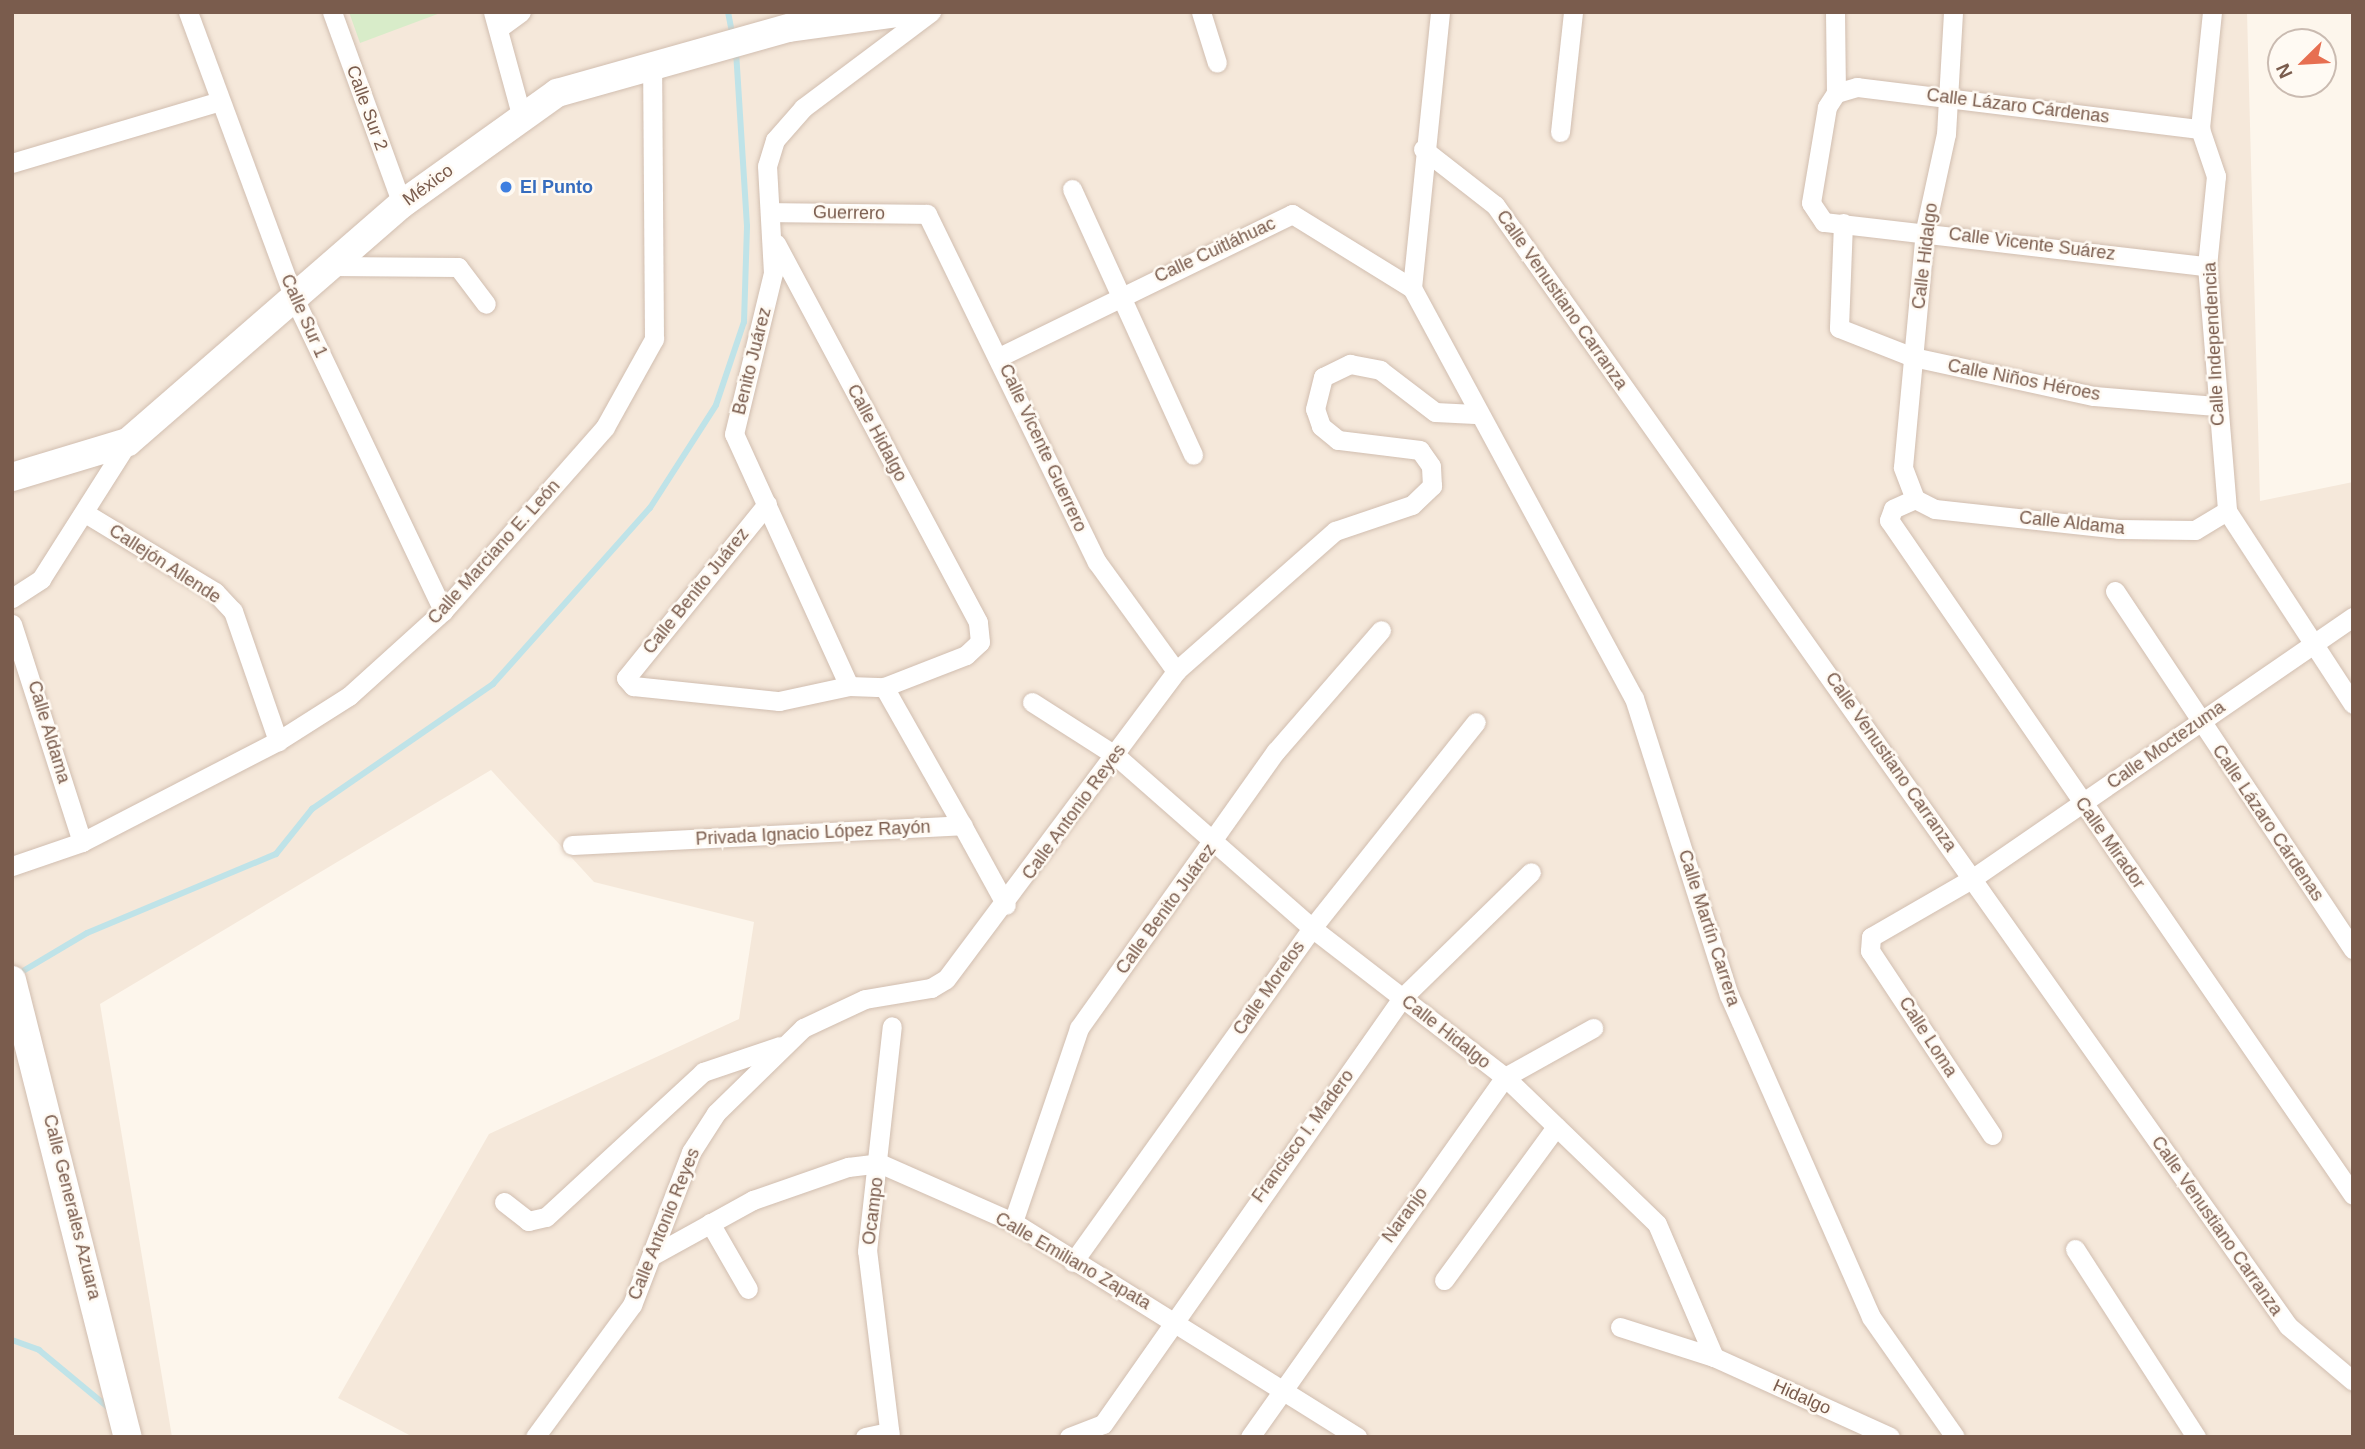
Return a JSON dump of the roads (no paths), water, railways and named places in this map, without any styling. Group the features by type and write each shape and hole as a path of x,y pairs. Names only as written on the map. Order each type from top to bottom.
{"street":[{"name":"Calle Sur 1","path":"188,12 294,298 443,611"},
{"name":"Calle Sur 2","path":"332,12 402,204"},
{"path":"521,12 496,20 523,118"},
{"name":"México","path":"12,477 128,442 402,204 557,93 660,61 789,28 849,15 904,12"},
{"name":"Benito Juárez","path":"849,686 734,434 776,244 770,212 768,166 775,140 803,108 931,12"},
{"path":"1201,12 1217,62"},
{"path":"1440,12 1423,149 1412,288 1475,414"},
{"path":"1560,132 1573,12"},
{"path":"1835,12 1836,93"},
{"name":"Calle Hidalgo","path":"1915,499 1903,467 1925,230 1946,134 1953,12"},
{"name":"Calle Independencia","path":"2212,12 2200,129 2216,176 2207,266 2216,406 2227,511"},
{"name":"Calle Marciano E. León","path":"12,866 82,842 278,741 349,696 443,611 605,427 654,339 660,61"},
{"name":"Calle Lázaro Cárdenas","path":"1836,93 1857,87 2200,129"},
{"name":"Calle Vicente Suárez","path":"1836,93 1827,107 1811,202 1817,216 1843,223 1925,230 2207,266"},
{"path":"12,163 220,102"},
{"name":"Calle Venustiano Carranza","path":"1423,149 1495,205 2288,1326 2353,1381"},
{"path":"1072,189 1193,455"},
{"name":"Guerrero","path":"770,212 927,214"},
{"name":"Calle Vicente Guerrero","path":"927,214 1097,562 1176,671"},
{"name":"Calle Cuitláhuac","path":"999,357 1122,294 1292,214 1412,288"},
{"name":"Calle Niños Héroes","path":"1843,223 1839,328 1913,357 2094,396 2216,406"},
{"name":"Calle Hidalgo","path":"776,244 978,622 980,642 966,655 884,687"},
{"path":"330,266 458,267 486,304"},
{"name":"Calle Antonio Reyes","path":"535,1437 632,1305 655,1254 691,1152 716,1113 803,1028 865,999 931,988 946,979 1006,905 1176,671 1335,531 1412,505 1432,486 1431,466 1420,450 1338,440 1321,426 1315,410 1323,377 1350,363 1380,370 1435,412 1475,414"},
{"name":"Calle Martín Carrera","path":"1475,414 1503,447 1634,698 1729,995 1871,1317 1955,1437"},
{"path":"12,598 41,579 128,442"},
{"name":"Calle Aldama","path":"1915,499 1935,509 2118,530 2195,530 2227,511"},
{"name":"Calle Mirador","path":"1915,499 1893,509 1889,520 2353,1195"},
{"name":"Calle Benito Juárez","path":"767,504 626,678 652,691 716,691 779,701 849,686"},
{"path":"2227,511 2353,704"},
{"name":"Callejón Allende","path":"85,513 215,592 233,611 278,741"},
{"name":"Calle Lázaro Cárdenas","path":"2115,591 2353,948"},
{"name":"Calle Moctezuma","path":"1871,937 1973,878 2353,617"},
{"name":"Calle Aldama","path":"12,624 82,842"},
{"name":"Calle Benito Juárez","path":"1013,1222 1079,1028 1217,839 1276,751 1381,630"},
{"path":"849,686 884,687 1006,905"},
{"name":"Calle Hidalgo","path":"1032,702 1115,755 1217,839 1312,928 1505,1077 1657,1224 1714,1357"},
{"name":"Calle Morelos","path":"1073,1262 1312,928 1476,722"},
{"name":"Privada Ignacio López Rayón","path":"572,845 962,825"},
{"name":"Francisco I. Madero","path":"1069,1437 1103,1424 1172,1318 1402,998 1531,872"},
{"name":"Calle Loma","path":"1871,937 1870,951 1992,1135"},
{"name":"Calle Generales Azuara","path":"12,979 30,1031 128,1437"},
{"name":"Ocampo","path":"890,1434 867,1251 879,1163 892,1026"},
{"name":"Naranjo","path":"1250,1437 1279,1389 1505,1077 1593,1028"},
{"path":"504,1202 528,1221 546,1216 703,1072 785,1045"},
{"path":"1444,1280 1556,1127"},
{"path":"655,1254 753,1200 848,1167 879,1163"},
{"name":"Calle Emiliano Zapata","path":"879,1163 1013,1222 1073,1262 1172,1318 1357,1437"},
{"path":"710,1223 748,1289"},
{"path":"2076,1249 2196,1437"},
{"name":"Hidalgo","path":"1620,1327 1714,1357 1890,1437"},
{"path":"865,1437 890,1434"}],"waterway":[{"path":"728,12 733,38"},
{"path":"18,974 87,933 276,854 312,809 493,684 650,508 716,405 744,322 747,226 736,52"},
{"path":"12,1340 39,1350 110,1409"}],"place":[{"name":"El Punto","path":"506,187"}]}
